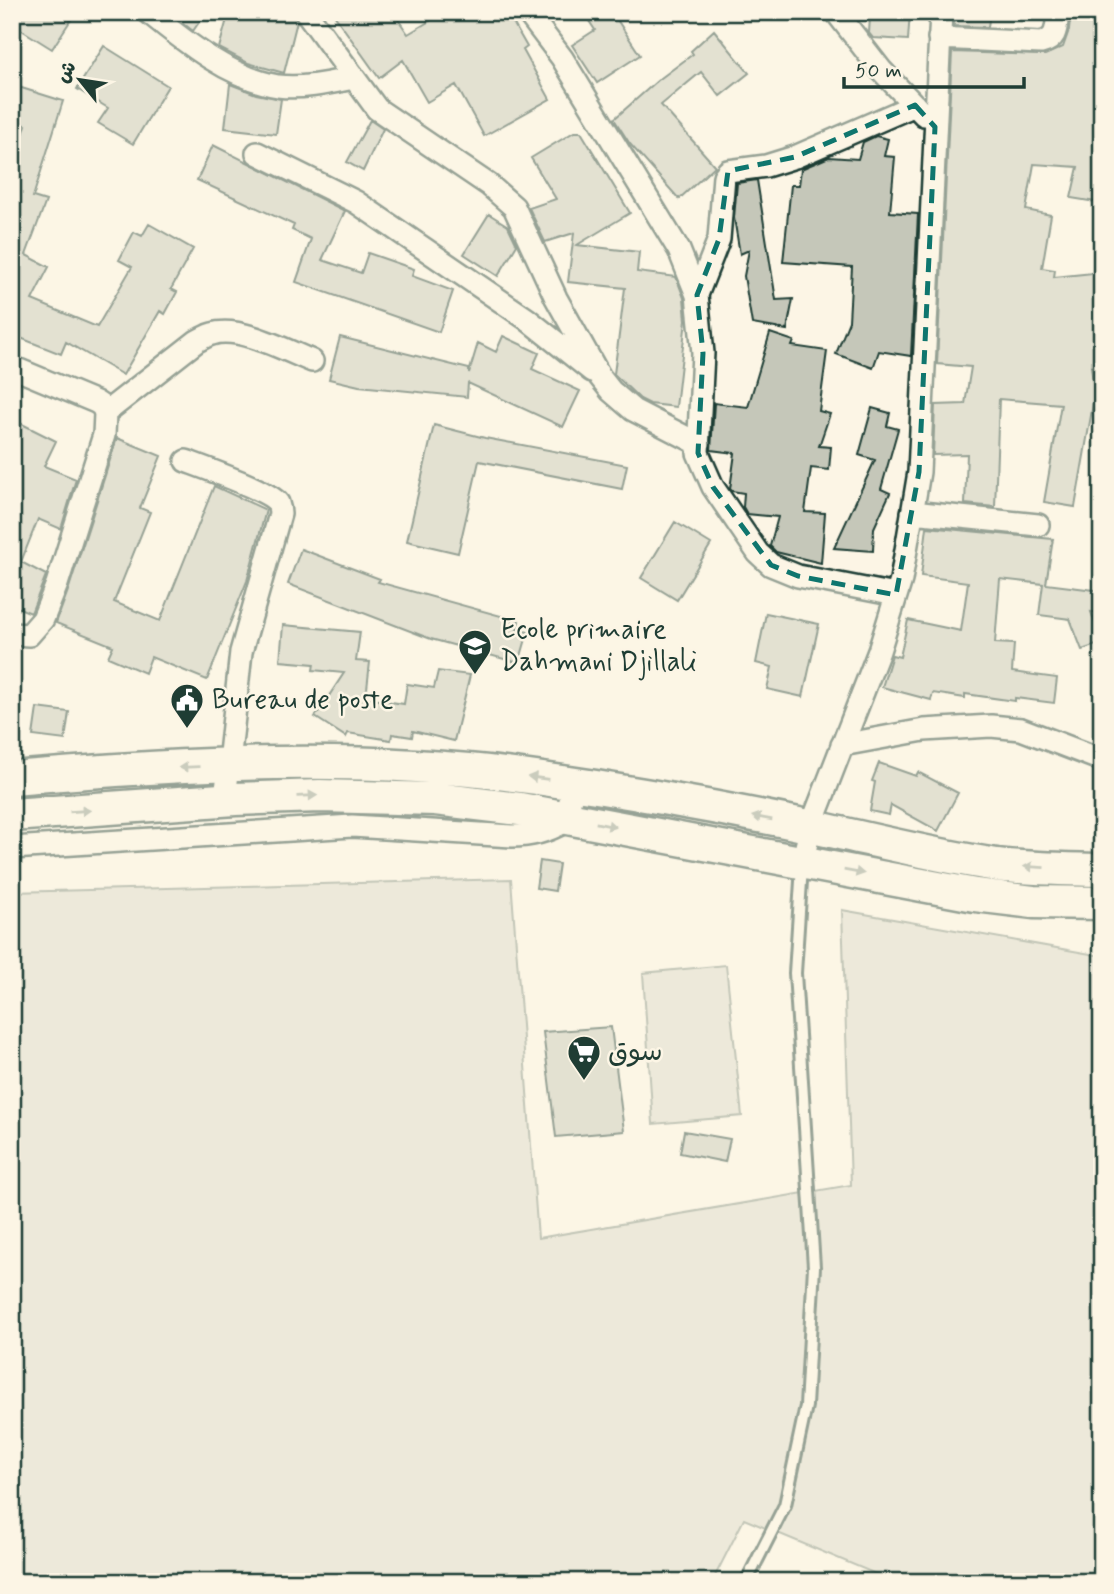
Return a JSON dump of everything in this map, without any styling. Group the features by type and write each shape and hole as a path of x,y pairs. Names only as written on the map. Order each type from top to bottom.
{"main road":[{"path":"12,778 228,765 379,764 492,773 575,784 811,827 998,865 1102,870"},
{"path":"12,815 320,796 436,799 567,817 802,863 1021,901 1102,903"}],"street":[{"path":"148,12 177,35 236,72 277,86 315,85 353,78"},
{"path":"306,12 377,109 489,185 514,207 556,298 600,377 611,391 633,410 699,444"},
{"path":"527,12 562,58 680,250 697,295 703,354 699,458 713,487 764,560 798,576 896,595"},
{"path":"836,12 881,70 935,127"},
{"path":"802,863 811,827 879,651 901,579 919,472 940,12"},
{"path":"939,37 1041,43 1049,41 1055,35 1058,12"},
{"path":"697,295 719,239 724,177 728,171 766,166 795,157 915,105"},
{"path":"257,153 356,202 517,311 600,377"},
{"path":"105,413 197,341 214,333 228,332 256,338 312,361"},
{"path":"12,367 82,394 102,407 105,413 104,435 83,508 43,619 29,635 12,634"},
{"path":"186,461 245,484 275,499 279,504 280,514 241,652 225,800"},
{"path":"912,512 1038,525"},
{"path":"842,745 924,730 991,726 1021,729 1102,760"},
{"path":"12,848 352,826 526,836 551,830 564,822 575,784"}],"lane":[{"path":"746,1582 785,1505 806,1406 814,1267 795,973 802,863"}],"highlighted area":[{"path":"915,105 935,127 919,472 896,595 798,576 771,565 713,487 698,453 703,353 697,295 719,239 728,171 795,157"}],"shaded area":[{"path":"511,879 538,1238 851,1185 842,910 1102,956 1102,1582 895,1582 744,1519 712,1582 12,1582 12,892"},
{"path":"726,965 742,1116 653,1124 643,973"}],"building":[{"path":"12,12 76,12 52,49 12,24"},
{"path":"169,12 206,12 193,31"},
{"path":"229,12 293,12 297,21 284,73 248,63 219,48"},
{"path":"332,12 393,12 408,34 445,12 507,12 527,47 523,50 550,99 484,136 456,85 427,102 403,60 379,78"},
{"path":"583,12 612,12 640,55 597,83 572,45 595,30"},
{"path":"884,12 910,12 908,40 873,38 869,33 870,17 883,18"},
{"path":"955,12 990,12 988,27 954,26"},
{"path":"1071,12 1102,12 1102,203 1071,198 1078,167 1034,164 1026,210 1051,215 1042,268 1055,270 1054,277 1102,272 1102,364 1091,367 1096,404 1093,404 1075,507 1044,502 1061,404 999,399 995,507 965,504 967,454 933,455 935,405 965,404 971,367 937,364 952,52 1045,55 1063,47"},
{"path":"714,30 749,73 720,96 701,72 661,105 715,166 679,199 630,144 614,119 693,54 691,51"},
{"path":"104,46 168,86 133,144 98,123 108,108 77,89"},
{"path":"230,84 256,94 281,99 276,134 225,128"},
{"path":"12,85 63,101 33,197 46,201 26,255 49,267 32,300 97,327 132,267 119,260 134,232 142,236 149,224 193,249 171,289 177,292 165,314 160,311 123,375 66,342 61,354 13,335 12,337 12,170 26,125 12,120"},
{"path":"370,120 383,129 363,171 347,162"},
{"path":"574,132 581,132 630,213 577,245 639,252 637,272 676,277 684,298 686,320 676,407 650,404 640,399 614,374 625,288 568,282 574,233 545,242 529,208 556,199 531,158"},
{"path":"876,136 888,139 884,156 895,157 890,212 918,214 911,356 879,351 873,368 836,354 849,321 852,267 783,262 791,185 799,185 801,169 829,157 858,159 863,142"},
{"path":"213,145 345,211 322,260 361,273 368,253 414,269 412,276 453,291 439,332 296,282 311,239 292,230 294,225 197,180"},
{"path":"757,180 776,300 793,299 787,330 752,324 744,276 749,250 740,254 734,218 737,183"},
{"path":"489,214 508,226 517,245 498,276 464,254"},
{"path":"770,333 794,341 792,346 827,351 819,411 830,414 819,446 831,447 829,470 811,468 805,512 825,513 821,563 776,552 770,546 778,517 747,514 743,507 744,493 730,489 735,453 711,450 714,403 748,407"},
{"path":"503,336 539,353 532,369 580,391 563,427 468,383 467,397 359,386 329,379 340,337 469,369 469,373 478,343 496,352"},
{"path":"872,408 890,413 887,426 898,429 881,489 890,493 874,528 873,551 834,548 875,460 859,455"},
{"path":"12,419 56,441 44,466 76,479 61,529 38,519 21,562 46,575 31,613 12,605"},
{"path":"434,425 485,438 627,465 622,489 479,461 458,553 407,541"},
{"path":"117,438 161,456 140,508 150,512 114,602 160,621 214,486 266,510 247,581 207,680 151,657 145,673 108,657 113,646 56,623"},
{"path":"675,522 711,544 677,600 641,578"},
{"path":"927,527 1053,539 1046,584 1102,591 1102,613 1091,612 1102,643 1082,650 1070,619 1039,615 1043,584 1000,579 995,643 1014,644 1012,672 1057,678 1054,703 965,694 965,698 933,693 931,700 882,687 892,655 900,657 908,620 961,631 968,582 921,576"},
{"path":"301,549 380,579 378,582 519,621 517,629 528,632 519,663 431,639 288,584"},
{"path":"766,613 819,624 803,697 767,689 772,667 756,663"},
{"path":"283,625 360,632 356,661 370,662 366,698 404,704 407,684 434,688 438,671 470,675 454,741 413,731 412,737 392,734 391,740 348,733 346,737 315,717 344,673 313,670 314,664 280,661"},
{"path":"37,708 69,712 65,740 33,736"},
{"path":"879,763 916,776 918,772 958,793 938,831 891,805 889,815 870,811 875,782 872,781"},
{"path":"540,861 559,864 555,891 536,888"},
{"name":"سوق","path":"611,1027 624,1131 556,1137 543,1032"},
{"path":"684,1131 730,1139 725,1162 680,1153"}],"place":[{"name":"Ecole primaire Dahmani Djillali","path":"475,676"},
{"name":"Bureau de poste","path":"187,730"},
{"name":"سوق","path":"584,1082"}]}
